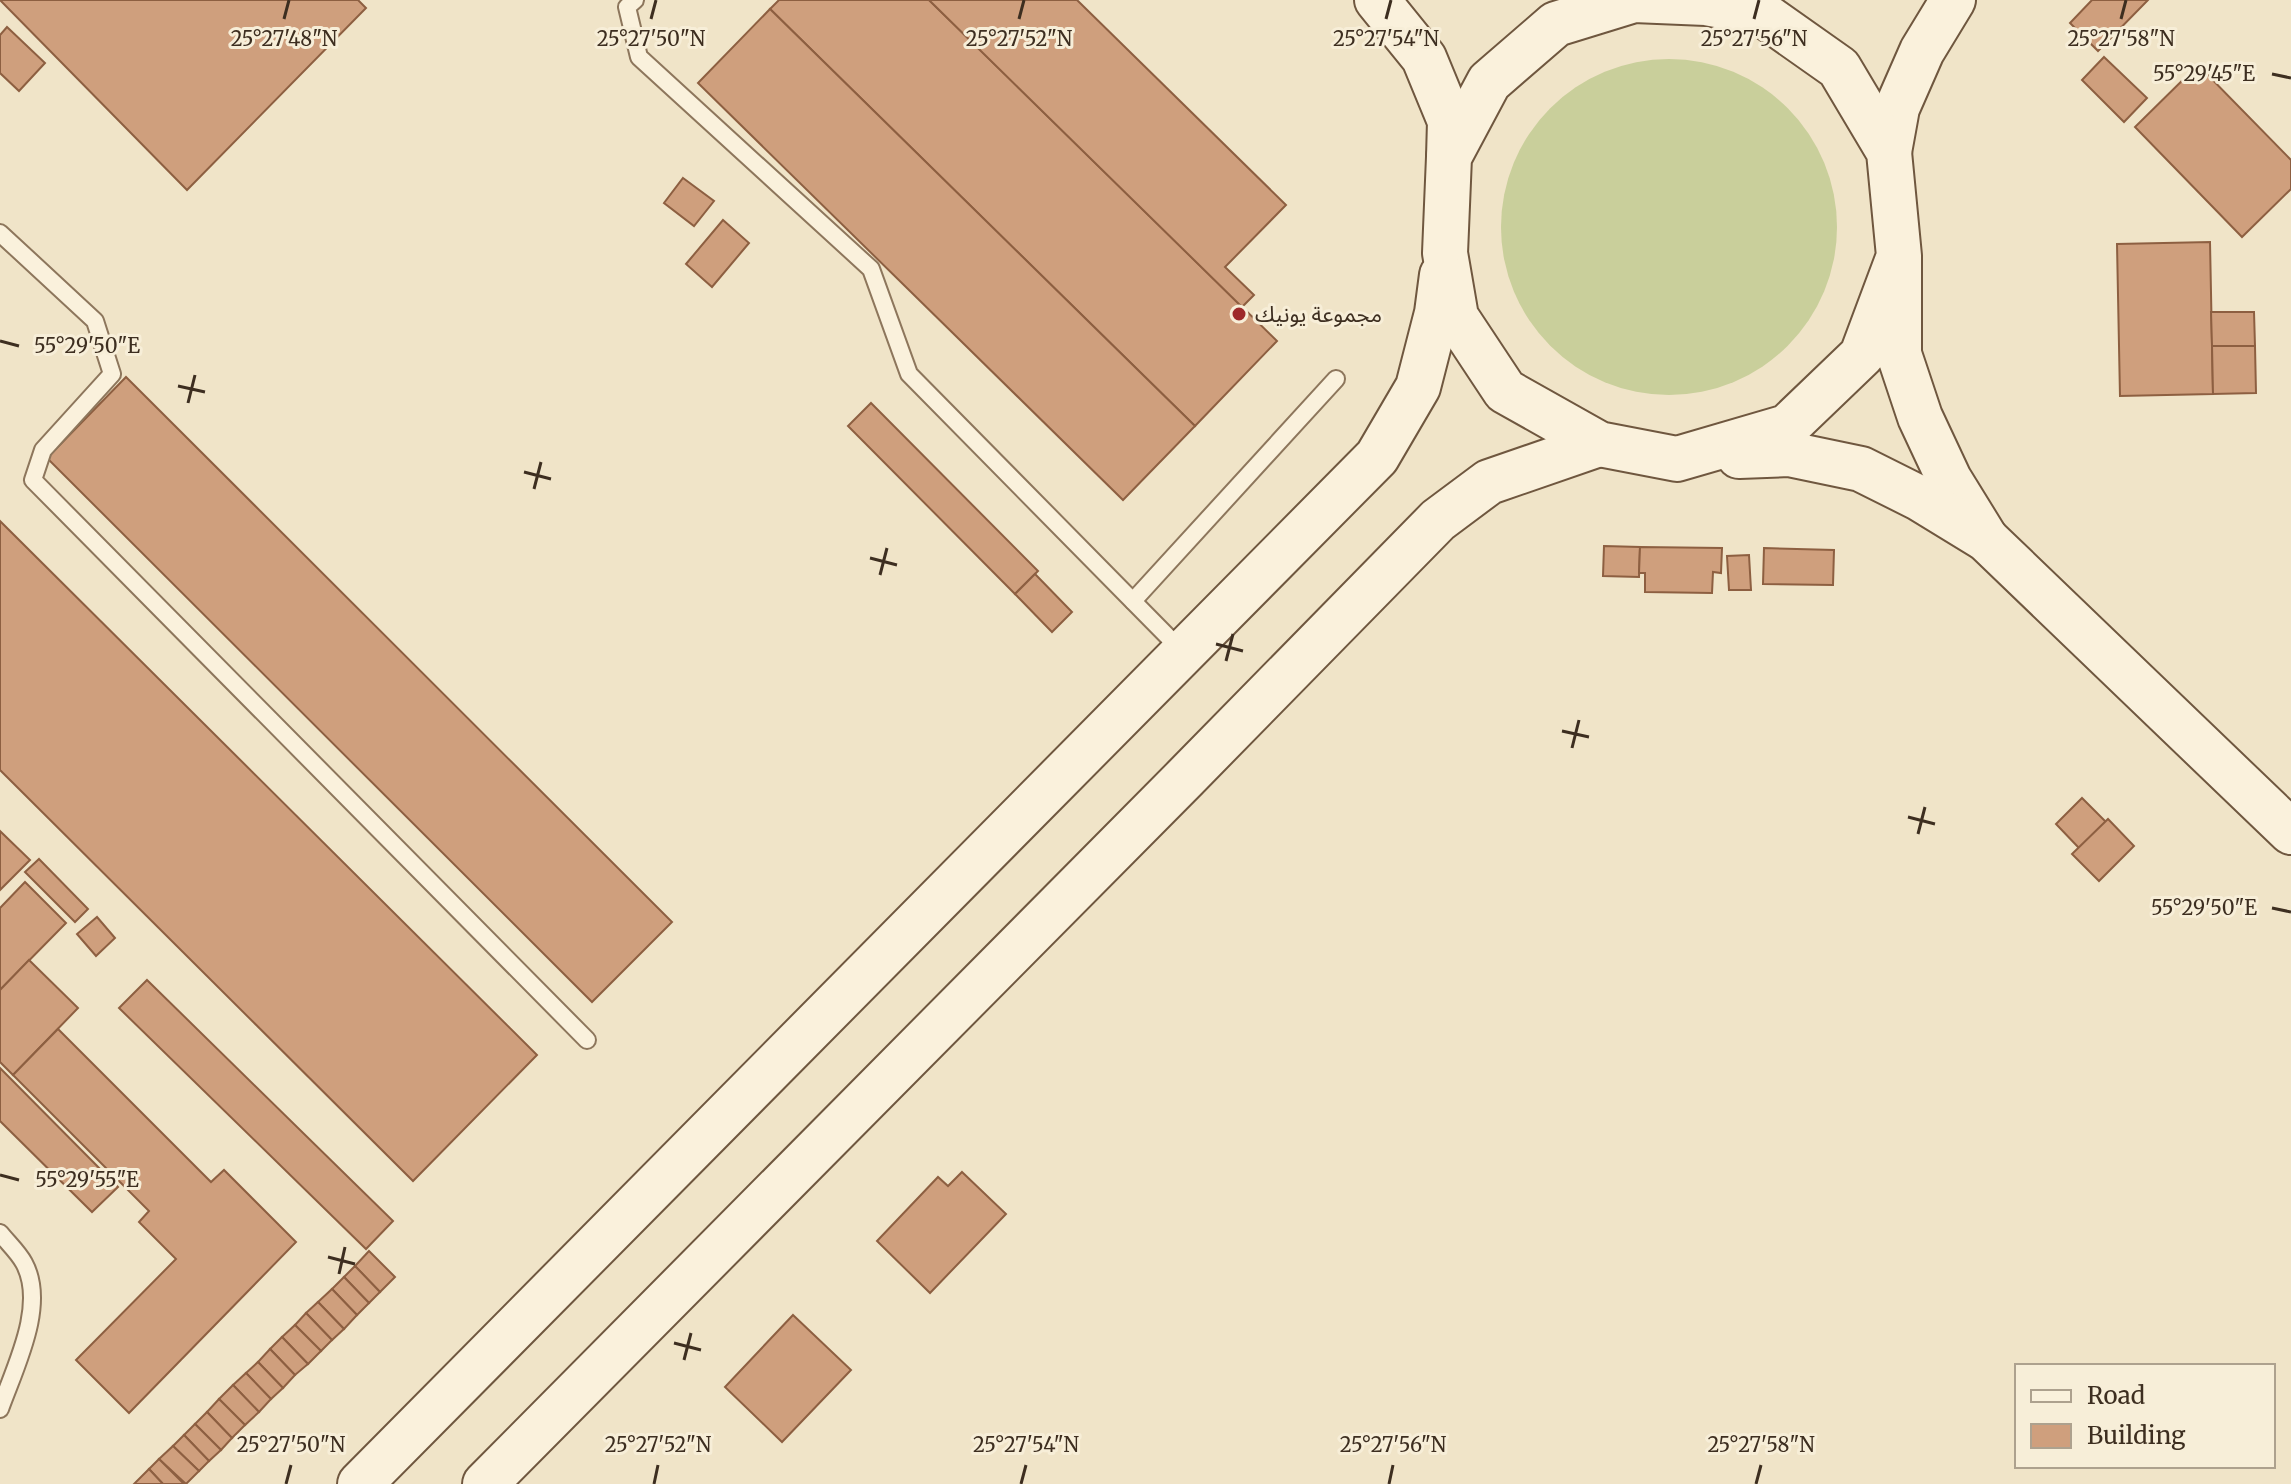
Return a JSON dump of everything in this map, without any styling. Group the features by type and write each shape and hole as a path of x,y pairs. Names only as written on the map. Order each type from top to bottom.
{"street":[{"path":"360,1484 1377,457 1418,387 1437,313 1445,253 1450,121 1424,58 1377,0"},
{"path":"1449,157 1489,82 1556,24 1632,0 1727,2 1761,13 1839,68 1889,152"},
{"path":"1953,0 1922,51 1897,108 1889,152 1899,256 1899,354 1926,430 1949,479 1986,539"},
{"path":"1445,253 1456,317 1505,391 1599,444 1677,459 1789,454 1861,469 1919,498 1986,539 2291,832"},
{"path":"1677,459 1787,427 1862,355 1899,256"},
{"path":"485,1484 1438,520 1489,482 1599,444"}],"lane":[{"path":"635,0 627,7 639,57 871,269 909,374 1183,652"},
{"path":"0,233 95,321 112,374 43,450 33,480 587,1040"},
{"path":"1133,601 1336,379"},
{"path":"0,1233 24,1263 33,1302 33,1315 0,1409"}],"green space":[{"path":"1652,59 1686,59 1718,66 1748,78 1776,97 1799,120 1825,163 1837,210 1834,260 1818,306 1799,334 1776,357 1748,376 1718,388 1686,395 1652,395 1620,388 1590,376 1562,357 1539,334 1520,306 1508,276 1501,244 1501,210 1508,178 1520,148 1539,120 1562,97 1590,78 1620,66"}],"building":[{"path":"0,0 358,0 366,8 187,190"},
{"path":"779,0 929,0 1277,341 1195,426 770,9"},
{"path":"929,0 1077,0 1286,205 1225,267 1254,295 1242,307"},
{"path":"2092,0 2148,0 2098,51 2070,23"},
{"path":"770,9 1195,426 1123,500 698,83"},
{"path":"7,27 45,63 19,91 0,73 0,35"},
{"path":"2104,57 2147,98 2124,122 2082,80"},
{"path":"2198,65 2291,160 2291,189 2242,237 2135,127"},
{"path":"683,178 714,201 694,226 664,203"},
{"path":"723,220 749,243 712,287 686,264"},
{"path":"2210,242 2213,394 2120,396 2117,244"},
{"path":"2211,312 2254,312 2255,346 2212,346"},
{"path":"2212,346 2255,346 2256,393 2213,394"},
{"path":"126,377 672,922 592,1002 47,458"},
{"path":"871,403 1038,571 1015,594 848,426"},
{"path":"0,521 537,1055 413,1181 0,770"},
{"path":"1604,546 1640,547 1639,577 1603,576"},
{"path":"1640,547 1722,548 1721,573 1713,572 1712,593 1645,592 1645,573 1639,573"},
{"path":"1764,548 1834,550 1833,585 1763,584"},
{"path":"1749,555 1751,590 1729,590 1727,556"},
{"path":"1035,574 1072,612 1052,632 1015,594"},
{"path":"2082,798 2106,822 2079,848 2056,824"},
{"path":"2108,819 2134,846 2099,881 2072,854"},
{"path":"0,831 30,860 0,890"},
{"path":"39,859 88,909 75,922 25,872"},
{"path":"25,882 66,923 0,990 0,908"},
{"path":"97,917 115,938 96,956 77,934"},
{"path":"29,960 78,1008 13,1075 0,1062 0,990"},
{"path":"147,980 393,1221 366,1249 119,1008"},
{"path":"58,1029 211,1182 224,1170 296,1242 129,1413 76,1360 176,1259 139,1222 149,1211 13,1075"},
{"path":"0,1068 118,1187 92,1212 0,1121"},
{"path":"962,1172 1006,1214 930,1293 877,1241 938,1177 948,1186"},
{"path":"369,1251 395,1277 380,1292 355,1266"},
{"path":"355,1266 380,1292 369,1303 344,1277"},
{"path":"344,1277 369,1303 357,1315 332,1289"},
{"path":"332,1289 357,1315 344,1329 318,1302"},
{"path":"318,1302 344,1329 332,1340 306,1313"},
{"path":"306,1313 332,1340 321,1351 295,1325"},
{"path":"793,1315 851,1370 782,1442 725,1387"},
{"path":"295,1325 321,1351 308,1364 282,1337"},
{"path":"282,1337 308,1364 295,1375 270,1349"},
{"path":"270,1349 295,1375 283,1388 258,1362"},
{"path":"258,1362 283,1388 271,1399 246,1373"},
{"path":"246,1373 271,1399 259,1412 233,1385"},
{"path":"233,1385 259,1412 245,1425 219,1399"},
{"path":"219,1399 245,1425 232,1438 207,1412"},
{"path":"207,1412 232,1438 221,1450 195,1424"},
{"path":"195,1424 221,1450 209,1461 184,1435"},
{"path":"184,1435 209,1461 199,1471 173,1446"},
{"path":"173,1446 199,1471 186,1484 159,1459"},
{"path":"159,1459 184,1484 163,1484 149,1469"},
{"path":"149,1469 163,1484 134,1484"}],"place":[{"name":"مجموعة يونيك","path":"1239,314"}]}
